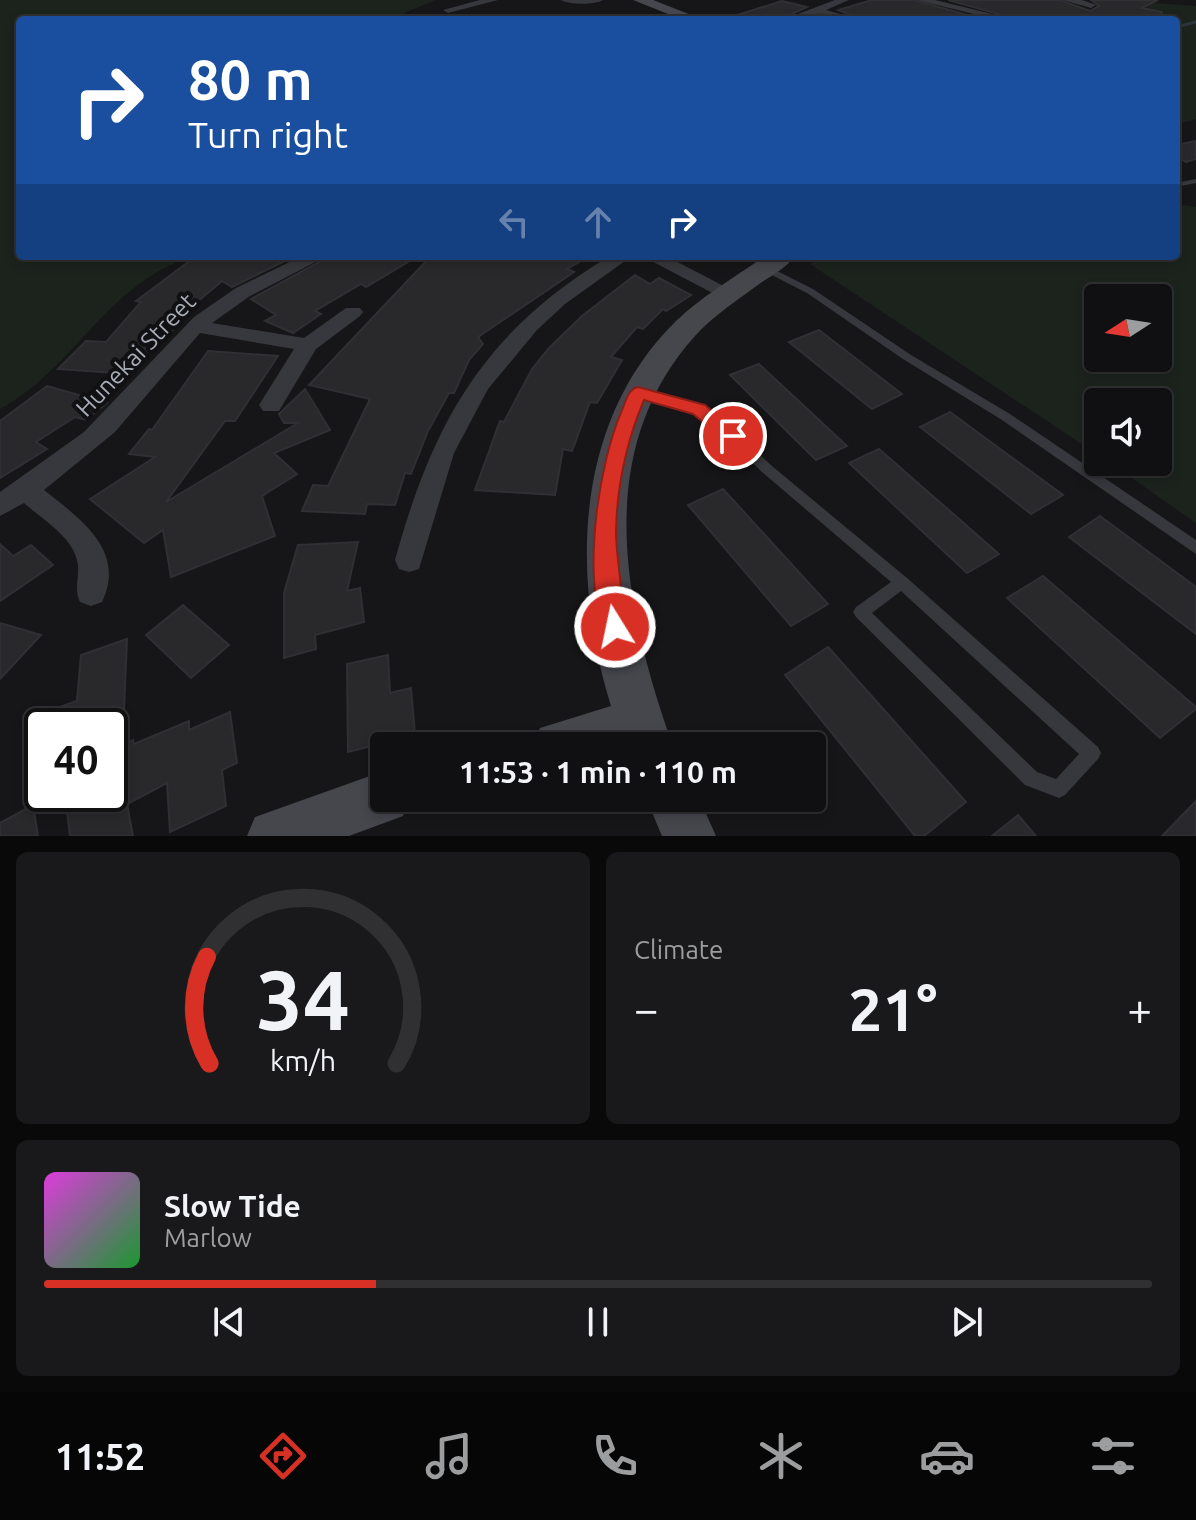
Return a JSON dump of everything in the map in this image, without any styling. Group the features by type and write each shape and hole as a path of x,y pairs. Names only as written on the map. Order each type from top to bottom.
{"street":[{"path":"448,10 493,0"},
{"path":"566,0 598,0"},
{"path":"640,0 686,16"},
{"path":"799,16 844,0"},
{"path":"922,0 994,16"},
{"path":"1068,0 1091,5"},
{"path":"816,10 841,16"},
{"name":"Hunekai Street","path":"0,505 99,433 195,326 259,282 309,260"},
{"path":"409,560 428,488 454,428 484,378 518,336 554,301 593,272 616,260"},
{"path":"659,260 729,294"},
{"path":"644,732 623,670 609,597 605,534 610,480 621,433 638,392 660,358 686,329 773,262"},
{"path":"271,405 308,345 353,312"},
{"path":"195,326 308,345"},
{"path":"25,489 82,537 88,546 94,567 91,593"},
{"path":"274,836 369,807"},
{"path":"678,812 689,836"}],"lane":[{"path":"773,262 907,357 1006,417 1196,548"},
{"path":"638,392 684,404 712,417 767,469 902,582 1092,753 1059,789 1031,779 861,612 902,582"}],"shaded area":[{"path":"0,0 436,0 404,13 404,16 16,16 16,260 183,260 162,269 136,286 50,372 0,409"},
{"path":"1155,3 1196,6 1196,119 1180,124 1180,16 1144,16 1153,11 1146,8"},
{"path":"1180,205 1196,207 1196,523 1129,476 1172,476 1172,388 1084,388 1084,446 810,264 816,260 1180,260"}],"building":[{"path":"872,0 914,0 971,16 854,16 838,10"},
{"path":"948,0 1060,0 1090,11 1099,6 1091,0 1158,0 1142,8 1162,12 1162,16 1006,16"},
{"path":"782,1 807,7 788,16 734,16"},
{"path":"1196,141 1196,159 1186,162 1180,159 1180,144"},
{"path":"287,260 232,287 222,281 190,308 167,337 160,337 129,374 58,369 86,341 106,342 141,302 136,301 188,262"},
{"path":"323,260 411,260 366,287 361,284 315,311 321,314 293,333 265,321 276,315 251,299"},
{"path":"427,260 583,260 567,269 574,272 478,337 483,344 469,360 454,393 449,393 428,431 411,474 405,473 395,505 367,504 365,514 302,511 313,485 328,486 370,399 309,385"},
{"path":"635,275 650,284 659,278 691,295 666,311 663,309 643,329 637,327 611,357 622,360 597,403 590,402 572,451 563,449 555,495 475,490 500,421 504,422 532,369 582,316"},
{"path":"819,330 902,394 872,409 789,342"},
{"path":"208,351 278,356 235,421 225,421 166,502 298,423 284,423 279,414 305,389 330,430 274,453 297,474 262,496 275,536 171,577 163,530 144,543 90,499 155,457 129,454 149,429 152,430"},
{"path":"759,364 847,446 816,460 730,375"},
{"path":"47,386 107,403 86,420 75,417 36,442 47,449 0,478 0,421"},
{"path":"950,412 1063,495 1031,514 920,427"},
{"path":"879,449 999,554 967,573 849,463"},
{"path":"723,489 828,604 791,626 688,505"},
{"path":"1100,516 1196,587 1196,634 1069,537"},
{"path":"358,542 347,591 360,588 364,622 315,635 316,649 284,658 284,593 298,545"},
{"path":"0,544 13,556 31,545 53,565 0,601"},
{"path":"1043,576 1196,709 1160,738 1007,598"},
{"path":"183,605 229,645 191,678 146,635"},
{"path":"0,623 41,635 0,679"},
{"path":"127,639 124,708 57,708 77,701 81,655"},
{"path":"828,647 966,802 924,836 915,836 785,675"},
{"path":"388,655 390,693 411,688 415,732 370,732 370,746 348,752 347,664"},
{"path":"230,712 237,763 222,770 226,806 170,832 167,783 128,803 128,743 133,740 134,744 189,721 189,730"},
{"path":"1196,801 1196,836 1162,836"},
{"path":"128,809 133,836 70,836 67,812 128,812"},
{"path":"24,810 34,812 38,836 0,836 0,823"},
{"path":"1018,815 1036,836 992,836"}],"waterway":[{"path":"1180,26 1196,22"}],"route":[{"path":"615,627 609,597 605,534 610,480 621,433 638,392 699,409 733,436"}]}
